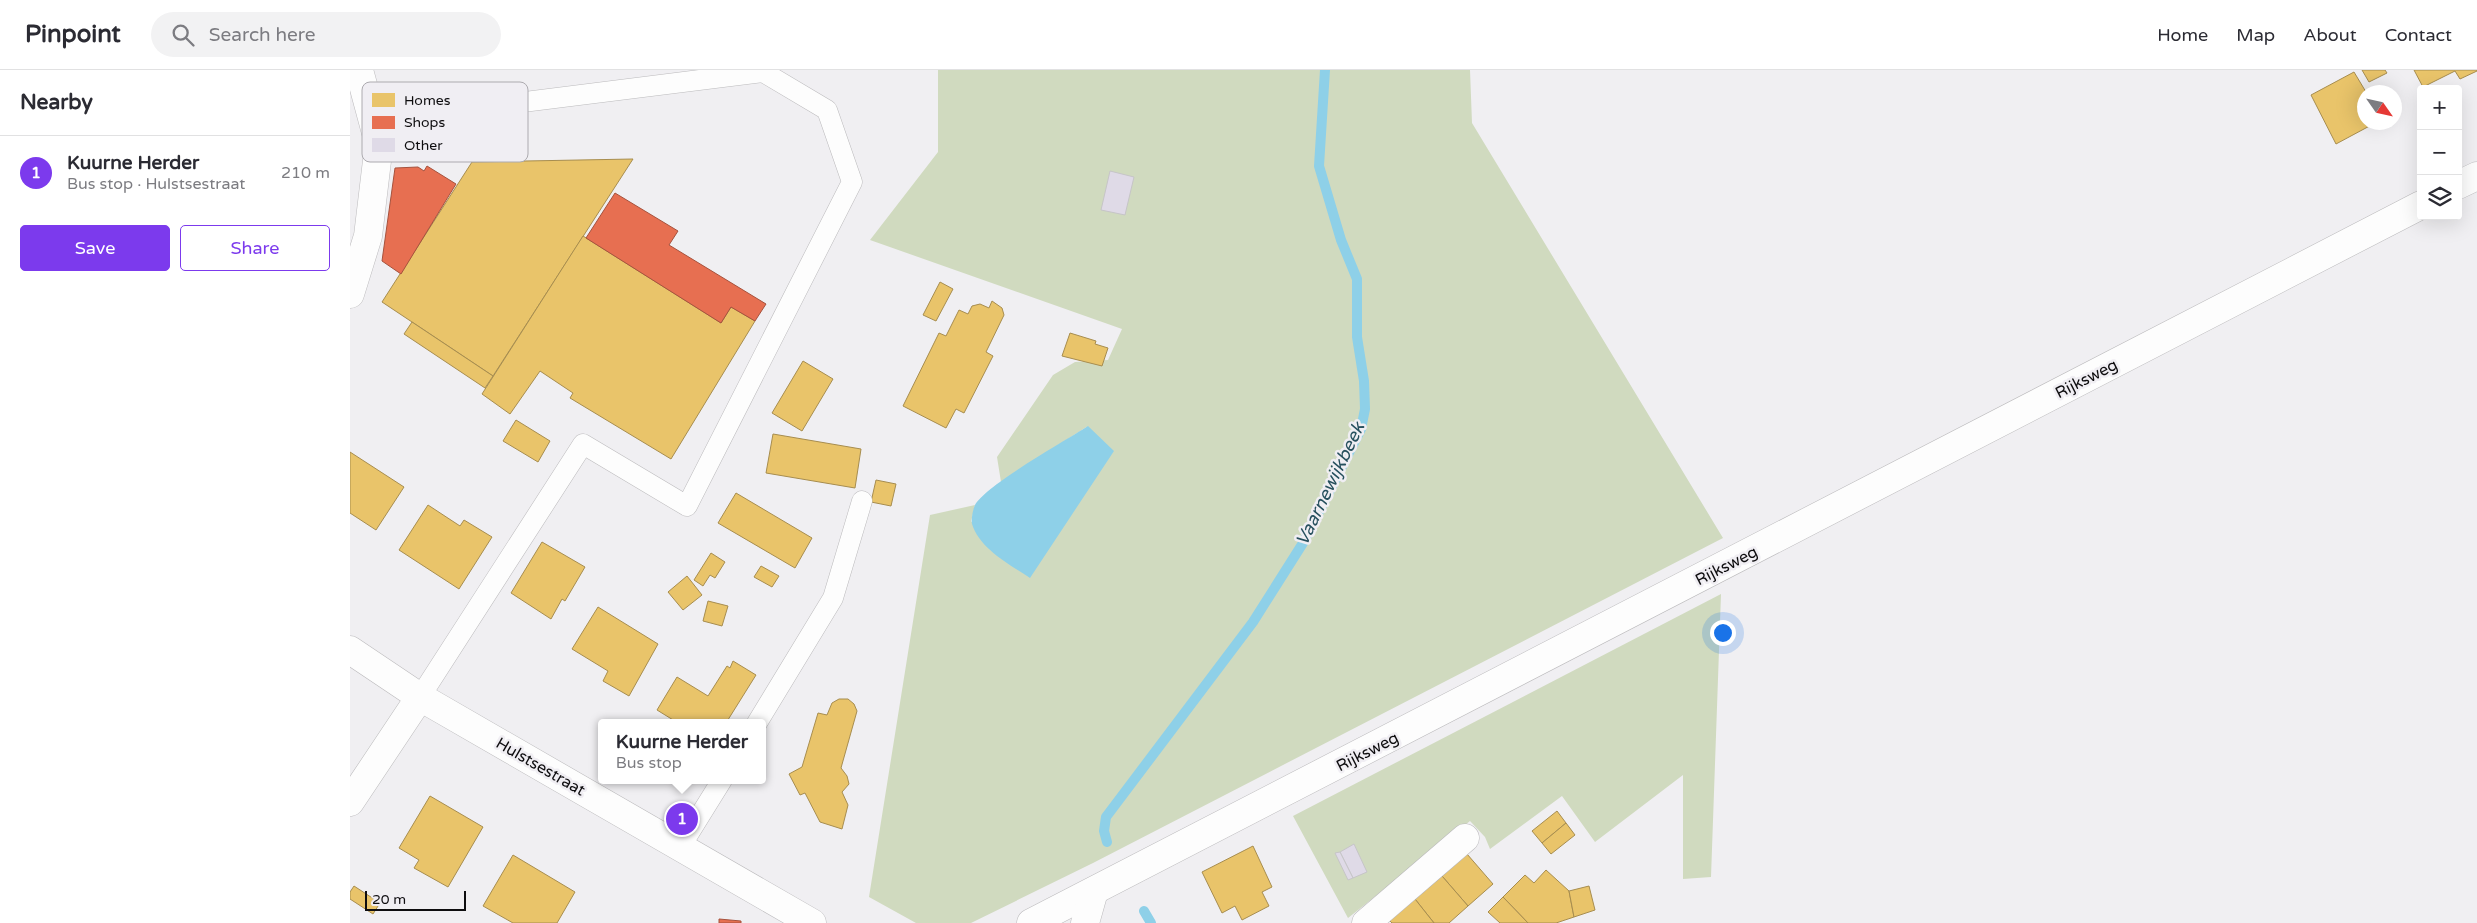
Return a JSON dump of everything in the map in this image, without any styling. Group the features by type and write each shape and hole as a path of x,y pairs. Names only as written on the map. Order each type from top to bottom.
{"main road":[{"path":"350,294 368,236 378,162"},
{"path":"2462,184 2477,176"},
{"name":"Rijksweg","path":"1032,923 2417,207"},
{"name":"Hulstsestraat","path":"350,650 420,697 812,923"},
{"path":"350,802 420,697"},
{"path":"1366,923 1465,838"},
{"path":"1085,923 1094,891"}],"lane":[{"path":"420,697 583,444 687,506 852,182 827,110 763,72 528,102"},
{"path":"759,719 833,598 862,501"},
{"path":"681,846 720,784"}],"green space":[{"path":"938,70 1470,70 1472,123 1723,538 1093,863 971,923 916,923 869,897 930,515 975,505 971,522 1088,426 1001,482 997,457 1053,375 1075,362 1108,360 1122,329 870,240 938,152"},
{"path":"1721,594 1711,877 1683,879 1683,775 1595,842 1562,796 1490,849 1485,837 1470,821 1348,918 1293,816"}],"water":[{"path":"1088,426 1114,451 1030,578 1005,562 981,541 972,524 974,507 982,496 994,486"}],"building: Homes":[{"path":"2362,70 2385,70 2387,73 2369,82"},
{"path":"2414,70 2477,70 2460,79 2455,71 2427,85 2422,85"},
{"path":"2354,72 2362,85 2357,85 2357,130 2362,130 2336,144 2311,95"},
{"path":"633,159 493,376 382,302 472,162"},
{"path":"583,236 721,323 731,307 755,321 671,459 570,398 573,393 540,371 510,414 482,394"},
{"path":"940,282 953,289 936,321 923,315"},
{"path":"992,301 1002,308 1004,315 986,352 993,356 964,413 956,409 946,428 903,406 939,333 946,336 959,310 968,314 972,306 980,304 989,308"},
{"path":"412,322 493,376 485,388 404,334"},
{"path":"1070,333 1096,341 1095,344 1108,348 1102,366 1062,356"},
{"path":"803,361 833,379 802,431 772,413"},
{"path":"516,420 550,441 538,462 503,441"},
{"path":"773,434 861,449 855,488 766,473"},
{"path":"350,452 404,487 376,530 350,513"},
{"path":"876,480 896,484 891,506 871,502"},
{"path":"736,493 812,538 795,568 718,523"},
{"path":"428,505 460,526 464,520 492,537 459,589 399,550"},
{"path":"542,542 585,567 565,601 562,599 551,619 511,593"},
{"path":"711,553 725,562 715,578 710,575 703,586 694,580"},
{"path":"761,566 779,576 772,587 754,577"},
{"path":"687,576 702,595 683,610 668,592"},
{"path":"708,601 728,606 722,626 703,621"},
{"path":"598,607 658,644 629,696 603,681 608,671 572,649"},
{"path":"733,661 756,675 728,719 672,719 657,710 677,677 708,696 727,666 730,668"},
{"path":"839,699 848,699 854,704 857,711 841,768 847,776 849,784 842,792 848,805 842,829 820,822 805,793 800,795 789,774 802,767 818,713 827,715 832,703"},
{"path":"430,796 483,827 448,887 414,868 419,860 399,848"},
{"path":"1557,811 1566,823 1542,843 1532,831"},
{"path":"1566,823 1575,835 1551,854 1542,843"},
{"path":"1253,846 1272,887 1262,892 1269,906 1242,920 1235,906 1222,913 1202,872"},
{"path":"1467,854 1493,884 1468,906 1442,876"},
{"path":"513,855 575,892 557,923 513,923 483,906"},
{"path":"1546,870 1569,891 1574,917 1556,923 1528,923 1503,897 1525,875 1534,883"},
{"path":"1442,876 1468,906 1449,923 1434,923 1415,899"},
{"path":"354,886 380,903 373,914 350,899 350,892"},
{"path":"1589,886 1595,910 1574,917 1569,891"},
{"path":"1503,897 1528,923 1500,923 1488,912"},
{"path":"1415,899 1434,923 1392,923 1389,920"}],"building: Shops":[{"path":"427,166 456,184 401,274 382,261 395,168 418,167 424,171"},
{"path":"615,193 678,231 669,245 766,304 755,321 731,307 721,323 586,238"},
{"path":"719,919 741,921 741,923 719,923"}],"building: Other":[{"path":"1110,171 1134,177 1125,215 1101,210"},
{"path":"1354,844 1367,872 1353,878 1340,852"},
{"path":"1340,852 1353,878 1348,880 1335,853"}],"waterway":[{"name":"Vaarnewijkbeek","path":"1107,842 1104,831 1106,817 1253,622 1303,543 1361,429 1365,409 1364,381 1357,337 1357,279 1341,240 1319,166 1325,70"},
{"name":"Vaarnewijkbeek","path":"1144,911 1151,923"}],"place":[{"name":"Kuurne Herder","path":"682,819"}]}
